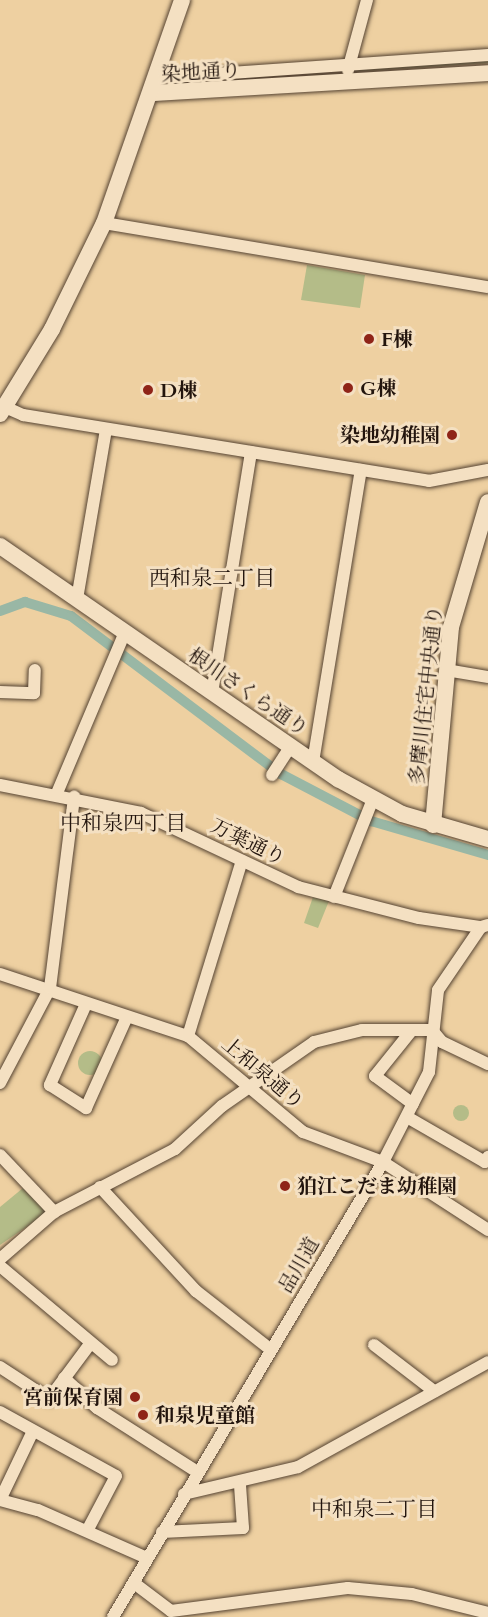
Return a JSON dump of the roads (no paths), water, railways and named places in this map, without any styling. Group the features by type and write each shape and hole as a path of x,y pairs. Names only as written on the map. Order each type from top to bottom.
{"street":[{"path":"154,93 182,0"},
{"path":"345,83 367,0"},
{"path":"173,77 488,56"},
{"name":"染地通り","path":"3,411 52,329 104,223 154,93 488,73"},
{"path":"104,223 488,286"},
{"path":"3,411 429,481 488,470"},
{"path":"77,599 106,429"},
{"path":"212,693 251,452"},
{"path":"313,762 361,470"},
{"name":"多摩川住宅中央通り","path":"433,825 446,670 459,590 488,502"},
{"name":"根川さくら通り","path":"0,546 77,599 123,637 212,693 371,805 433,825 488,839"},
{"path":"57,793 123,637"},
{"path":"0,692 34,693 35,670"},
{"path":"446,670 488,677"},
{"path":"275,770 290,747"},
{"name":"万葉通り","path":"0,785 57,793 141,813 242,861 334,897 484,926"},
{"path":"0,1083 50,988 74,797"},
{"path":"334,897 371,805"},
{"path":"188,1036 242,861"},
{"name":"品川道","path":"113,1617 196,1472 383,1162 429,1072 438,990 484,926"},
{"name":"上和泉通り","path":"0,974 50,988 126,1019 188,1036 303,1132 383,1162 488,1230"},
{"path":"86,1004 50,1085 86,1108 126,1019"},
{"path":"0,1258 54,1212 175,1149 249,1086 314,1042 363,1030 432,1030 442,1042 488,1064"},
{"path":"412,1030 375,1076 413,1104"},
{"path":"407,1117 485,1162 488,1157"},
{"path":"0,1155 54,1212"},
{"path":"100,1187 196,1291 270,1349"},
{"path":"0,1266 90,1344 112,1360"},
{"path":"0,1368 49,1399 90,1344"},
{"path":"374,1345 434,1391"},
{"path":"184,1494 240,1485 336,1450 434,1391 488,1362"},
{"path":"64,1378 98,1408 196,1472"},
{"path":"0,1412 116,1476 87,1531"},
{"path":"33,1431 0,1500 87,1531 147,1558"},
{"path":"162,1532 243,1528 240,1485"},
{"path":"134,1583 175,1614 348,1588 412,1594 488,1613"}],"waterway":[{"path":"0,611 25,602 71,616 281,774 371,821 488,855"}],"place":[{"name":"F棟","path":"369,339"},
{"name":"G棟","path":"348,388"},
{"name":"D棟","path":"148,390"},
{"name":"染地幼稚園","path":"452,435"},
{"name":"狛江こだま幼稚園","path":"285,1186"},
{"name":"宮前保育園","path":"135,1397"},
{"name":"和泉児童館","path":"143,1415"}],"district":[{"name":"西和泉二丁目","path":"212,579"},
{"name":"中和泉四丁目","path":"123,824"},
{"name":"中和泉二丁目","path":"374,1510"}]}
